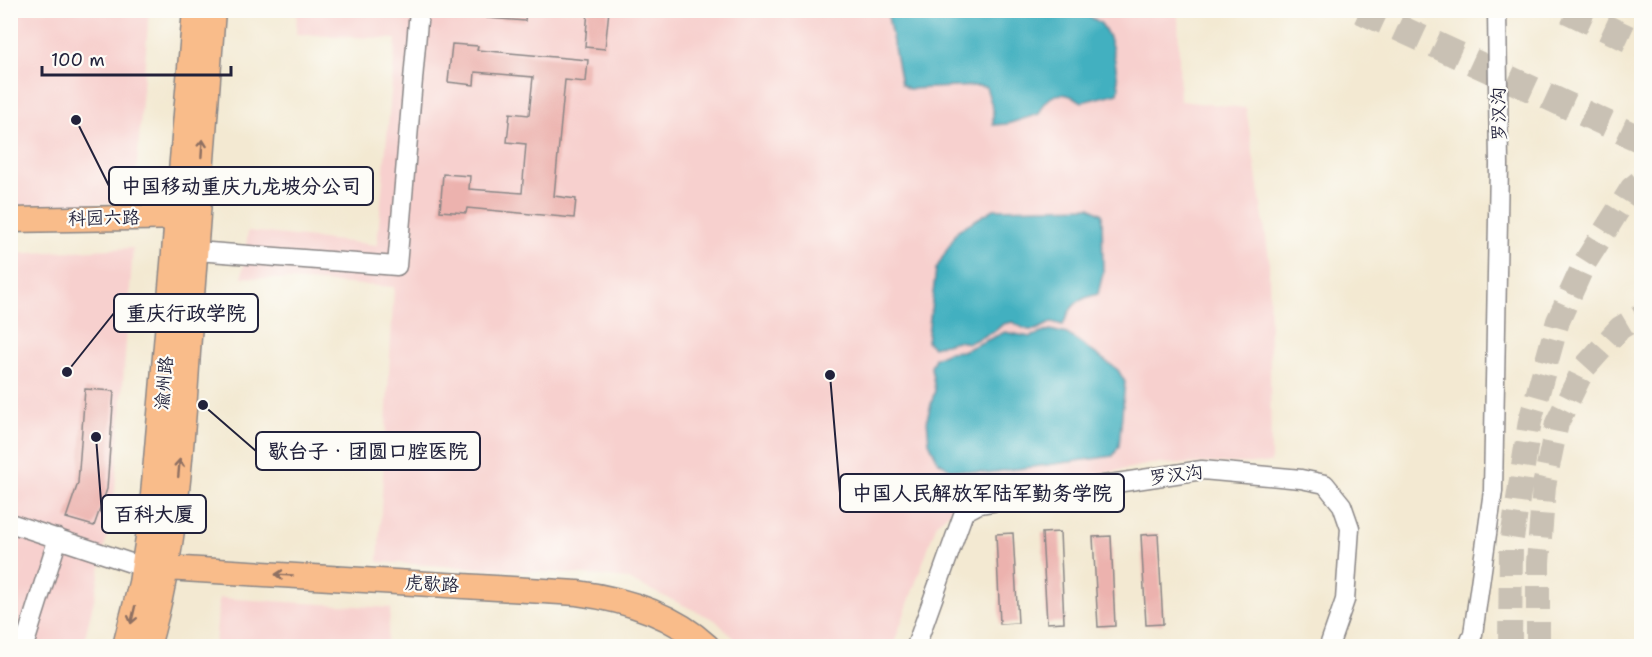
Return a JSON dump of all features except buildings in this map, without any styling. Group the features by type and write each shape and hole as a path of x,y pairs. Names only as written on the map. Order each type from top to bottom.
{"main road":[{"name":"渝州路","path":"125,646 174,519 183,427 195,10"},
{"name":"渝州路","path":"187,233 213,10"},
{"name":"科园六路","path":"10,220 187,233"},
{"name":"科园六路","path":"10,234 187,233"},
{"name":"渝州路","path":"148,646 153,576"},
{"name":"虎歇路","path":"153,576 580,609 629,620 681,646"},
{"name":"虎歇路","path":"153,576 587,594 634,605 663,617 685,629 707,646"}],"street":[{"path":"187,233 397,266 419,10"},
{"name":"罗汉沟","path":"1467,646 1473,634 1493,491 1499,165 1497,10"},
{"name":"罗汉沟","path":"916,646 964,512 979,504 1202,470 1301,479 1325,484 1342,505 1350,528 1345,600 1329,646"},
{"path":"10,523 58,538 153,576"},
{"path":"24,646 58,538"}],"shaded area":[{"path":"10,11 149,11 134,203 11,207"},
{"path":"297,11 1178,11 1180,101 1246,108 1269,257 1271,463 1151,464 963,501 937,523 893,646 741,646 715,620 627,579 378,562 394,287 242,277 248,231 377,245 396,39 296,34"},
{"path":"133,248 115,491 83,646 11,646 10,254"},
{"path":"219,598 391,608 386,646 215,646"}],"water":[{"path":"887,11 1084,11 1100,23 1110,39 1119,87 1118,93 1082,102 1069,95 1057,95 1047,101 1039,114 1007,124 993,125 993,109 986,87 909,89 901,84"},
{"path":"1090,207 1102,214 1103,273 1098,294 1076,304 1063,325 1052,322 1041,328 1028,330 1013,322 1003,324 995,331 969,343 957,341 933,347 927,342 936,269 958,230 994,209"},
{"path":"1050,330 1067,334 1079,342 1118,370 1125,382 1119,446 1113,456 988,473 950,469 938,461 929,442 927,419 935,390 931,367 935,358 948,352 962,351 1005,332 1030,337"}],"tunnel":[{"path":"1360,10 1642,140"},
{"path":"1567,10 1642,45"},
{"path":"1510,646 1511,545 1530,421 1558,321 1584,264 1632,188 1642,180"},
{"path":"1538,646 1538,563 1544,486 1557,423 1584,368 1620,328 1642,315"}],"place":[{"name":"中国移动重庆九龙坡分公司","path":"76,120"},
{"name":"重庆行政学院","path":"67,372"},
{"name":"中国人民解放军陆军勤务学院","path":"830,375"},
{"name":"歇台子‧团圆口腔医院","path":"203,405"},
{"name":"百科大厦","path":"96,437"}]}
